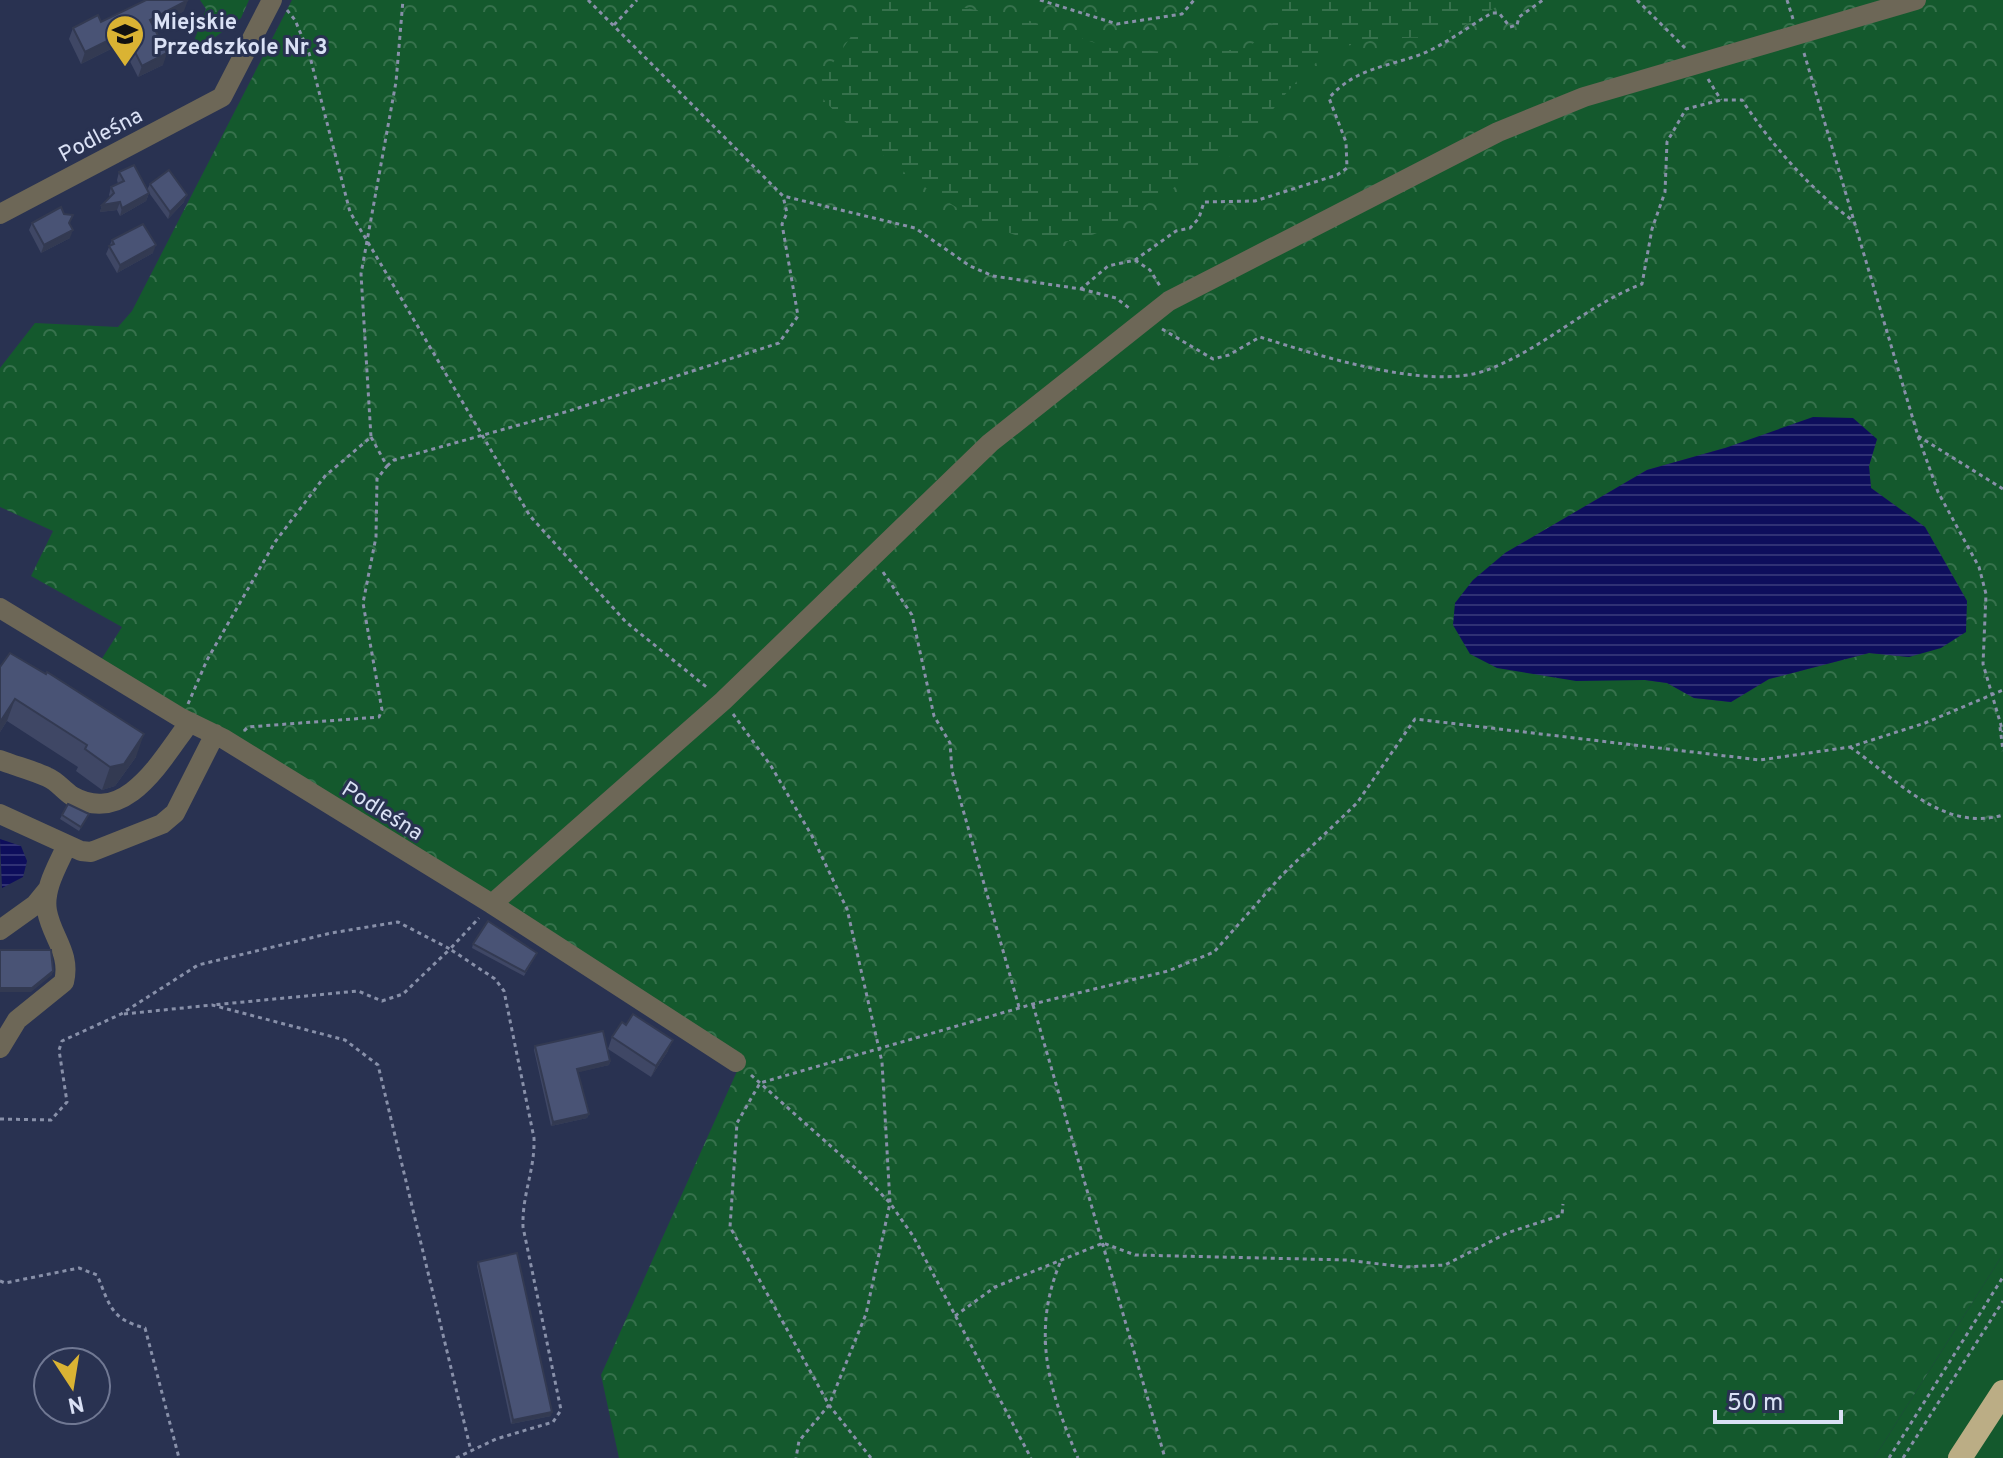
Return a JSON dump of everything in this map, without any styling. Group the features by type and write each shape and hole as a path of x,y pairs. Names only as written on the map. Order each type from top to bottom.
{"highway":[{"path":"1960,1458 2003,1392"}],"street":[{"name":"Podleśna","path":"0,214 222,97 272,0"},
{"path":"492,904 723,701 990,443 1169,301 1498,132 1584,97 1916,0"},
{"name":"Podleśna","path":"0,608 223,739 492,904 736,1062"},
{"path":"0,760 50,778 72,795 90,802 108,802 134,794 186,720"},
{"path":"0,814 67,845 91,852 162,824 175,813 223,739"},
{"path":"0,930 35,905 48,889 67,845"},
{"path":"3,1043 17,1020 64,982 65,953 47,911 48,889"},
{"path":"0,1017 3,1043"}],"path":[{"path":"278,0 295,20 309,53 350,212 530,516 626,622 723,701 778,777 812,836 847,909 882,1062 890,1203 866,1314 829,1405 799,1441 796,1458"},
{"path":"387,466 371,437 361,274 396,82 403,0"},
{"path":"223,739 248,727 379,717 382,710 363,603 376,537 377,479 394,460 569,411 779,343 798,316 782,224 787,213 783,196 588,0"},
{"path":"614,25 637,0"},
{"path":"1040,0 1117,24 1182,14 1194,0"},
{"path":"1081,289 1108,266 1135,260 1176,231 1190,228 1199,218 1204,202 1255,201 1337,175 1347,168 1346,142 1329,98 1357,73 1424,53 1492,13 1499,13 1510,27 1517,25 1519,17 1543,0"},
{"path":"1637,0 1682,41 1694,65 1711,81 1721,100"},
{"path":"1797,35 1918,436 1938,492 1979,567 1986,594 1983,664 2003,732"},
{"path":"783,196 915,228 970,266 993,276 1081,289 1116,298 1145,320 1213,359 1260,337 1343,363 1469,376 1490,369 1551,336 1613,295 1642,284 1652,229 1665,192 1667,142 1686,109 1721,100 1742,100 1775,145 1833,205 1852,220"},
{"path":"1135,260 1150,270 1169,301"},
{"path":"1918,436 2003,489"},
{"path":"186,720 207,660 275,542 325,476 371,437"},
{"path":"870,558 892,581 912,615 934,716 950,743 952,771 1019,1008"},
{"path":"871,1458 829,1405 730,1227 737,1123 760,1083 1033,1004 1168,971 1214,952 1283,874 1357,803 1415,719 1760,760 1850,747 2003,690"},
{"path":"1998,718 2003,751"},
{"path":"1850,747 1929,806 1962,819 1985,821 2003,815"},
{"path":"121,1014 358,991 382,1001 403,994 492,904"},
{"path":"0,1119 51,1120 67,1102 59,1050 62,1041 121,1014 198,965 331,933 398,922 411,926 495,979 504,991 534,1138 535,1162 522,1200 523,1227 561,1410 553,1422 496,1439 456,1458"},
{"path":"1033,1004 1165,1458"},
{"path":"212,1005 345,1040 378,1065 471,1451"},
{"path":"736,1062 890,1203 913,1236 1031,1458"},
{"path":"955,1316 995,1287 1103,1243 1135,1255 1347,1260 1404,1267 1445,1265 1507,1233 1562,1215 1563,1204"},
{"path":"1060,1263 1047,1296 1046,1355 1056,1406 1078,1458"},
{"path":"0,1281 5,1283 79,1268 97,1275 115,1315 126,1323 145,1328 179,1458"},
{"path":"1889,1458 2003,1277"},
{"path":"1903,1458 2003,1301"}],"green space":[{"path":"200,0 249,0 241,18 203,46 194,41 206,9"},
{"path":"292,0 2003,0 2003,1254 1874,1458 619,1458 601,1375 742,1060 101,660 122,627 31,576 53,531 0,507 0,368 35,323 118,327 132,311","holes":["1877,439 1869,466 1871,488 1925,527 1967,601 1909,657 1869,653 1769,679 1731,702 1694,698 1667,683 1645,680 1505,553 1647,470 1725,448"]},
{"path":"876,0 925,0 1027,20 1110,48 1194,54 1248,48 1271,27 1282,0 1509,0 1439,37 1376,40 1331,53 1308,69 1239,148 1219,164 1101,231 1071,241 1054,242 1025,238 958,208 890,161 860,136 815,89"},
{"path":"2003,1254 2003,1458 1874,1458"}],"shaded area":[{"path":"1813,417 1853,418 1877,439 1869,466 1871,488 1925,527 1967,601 1966,632 1941,648 1909,657 1869,653 1769,679 1731,702 1694,698 1667,683 1645,680 1576,681 1497,668 1470,654 1453,625 1455,603 1473,580 1505,553 1647,470 1725,448"},
{"path":"0,839 21,846 27,861 23,877 2,888"}],"building":[{"path":"146,0 188,0 150,20 167,53 142,66 125,32 85,52 73,28 98,15 101,22"},
{"path":"134,165 149,193 122,208 120,202 102,205 114,193 111,187 124,181 119,172"},
{"path":"169,170 187,195 170,212 150,184"},
{"path":"61,207 64,214 73,215 69,223 73,230 44,245 32,223"},
{"path":"143,224 156,245 120,265 109,246 114,244 112,240"},
{"path":"10,653 47,672 144,734 124,764 110,767 85,749 87,745 15,699 0,722 0,667"},
{"path":"68,804 89,814 81,827 62,815"},
{"path":"488,921 537,953 525,972 473,944"},
{"path":"0,950 51,950 53,971 32,988 0,988"},
{"path":"633,1014 673,1040 656,1066 612,1037 622,1022 626,1025"},
{"path":"603,1031 610,1061 577,1069 589,1114 553,1122 535,1046"},
{"path":"517,1253 552,1412 513,1420 478,1262"}],"place":[{"name":"Miejskie Przedszkole Nr 3","path":"125,68"}]}
